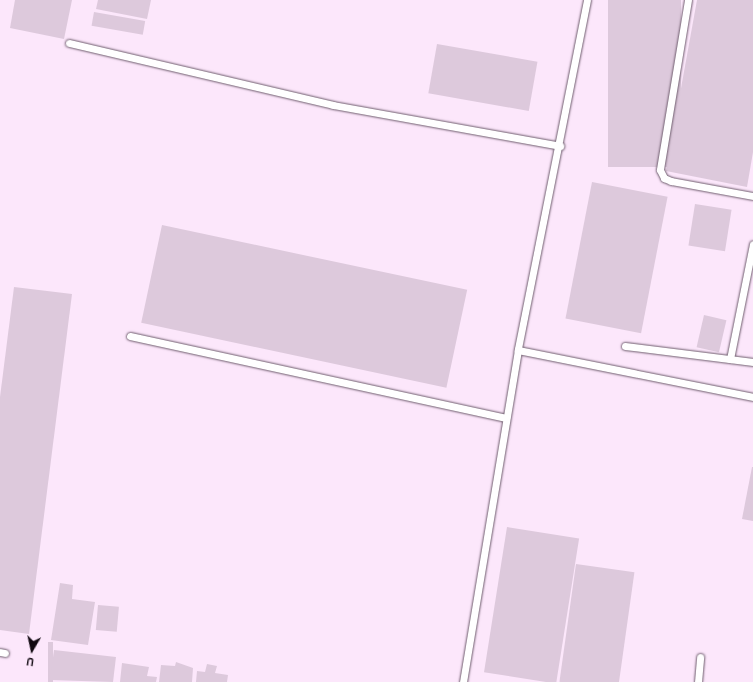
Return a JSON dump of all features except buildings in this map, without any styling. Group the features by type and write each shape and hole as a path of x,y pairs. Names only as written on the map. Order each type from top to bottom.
{"lane":[{"path":"463,682 518,350 560,146 587,0"},
{"path":"688,0 660,170 664,178 672,181 753,196"},
{"path":"69,43 333,105 560,146"},
{"path":"730,359 753,244"},
{"path":"130,336 506,418"},
{"path":"625,346 753,362"},
{"path":"518,350 753,397"},
{"path":"698,682 700,657"}]}
